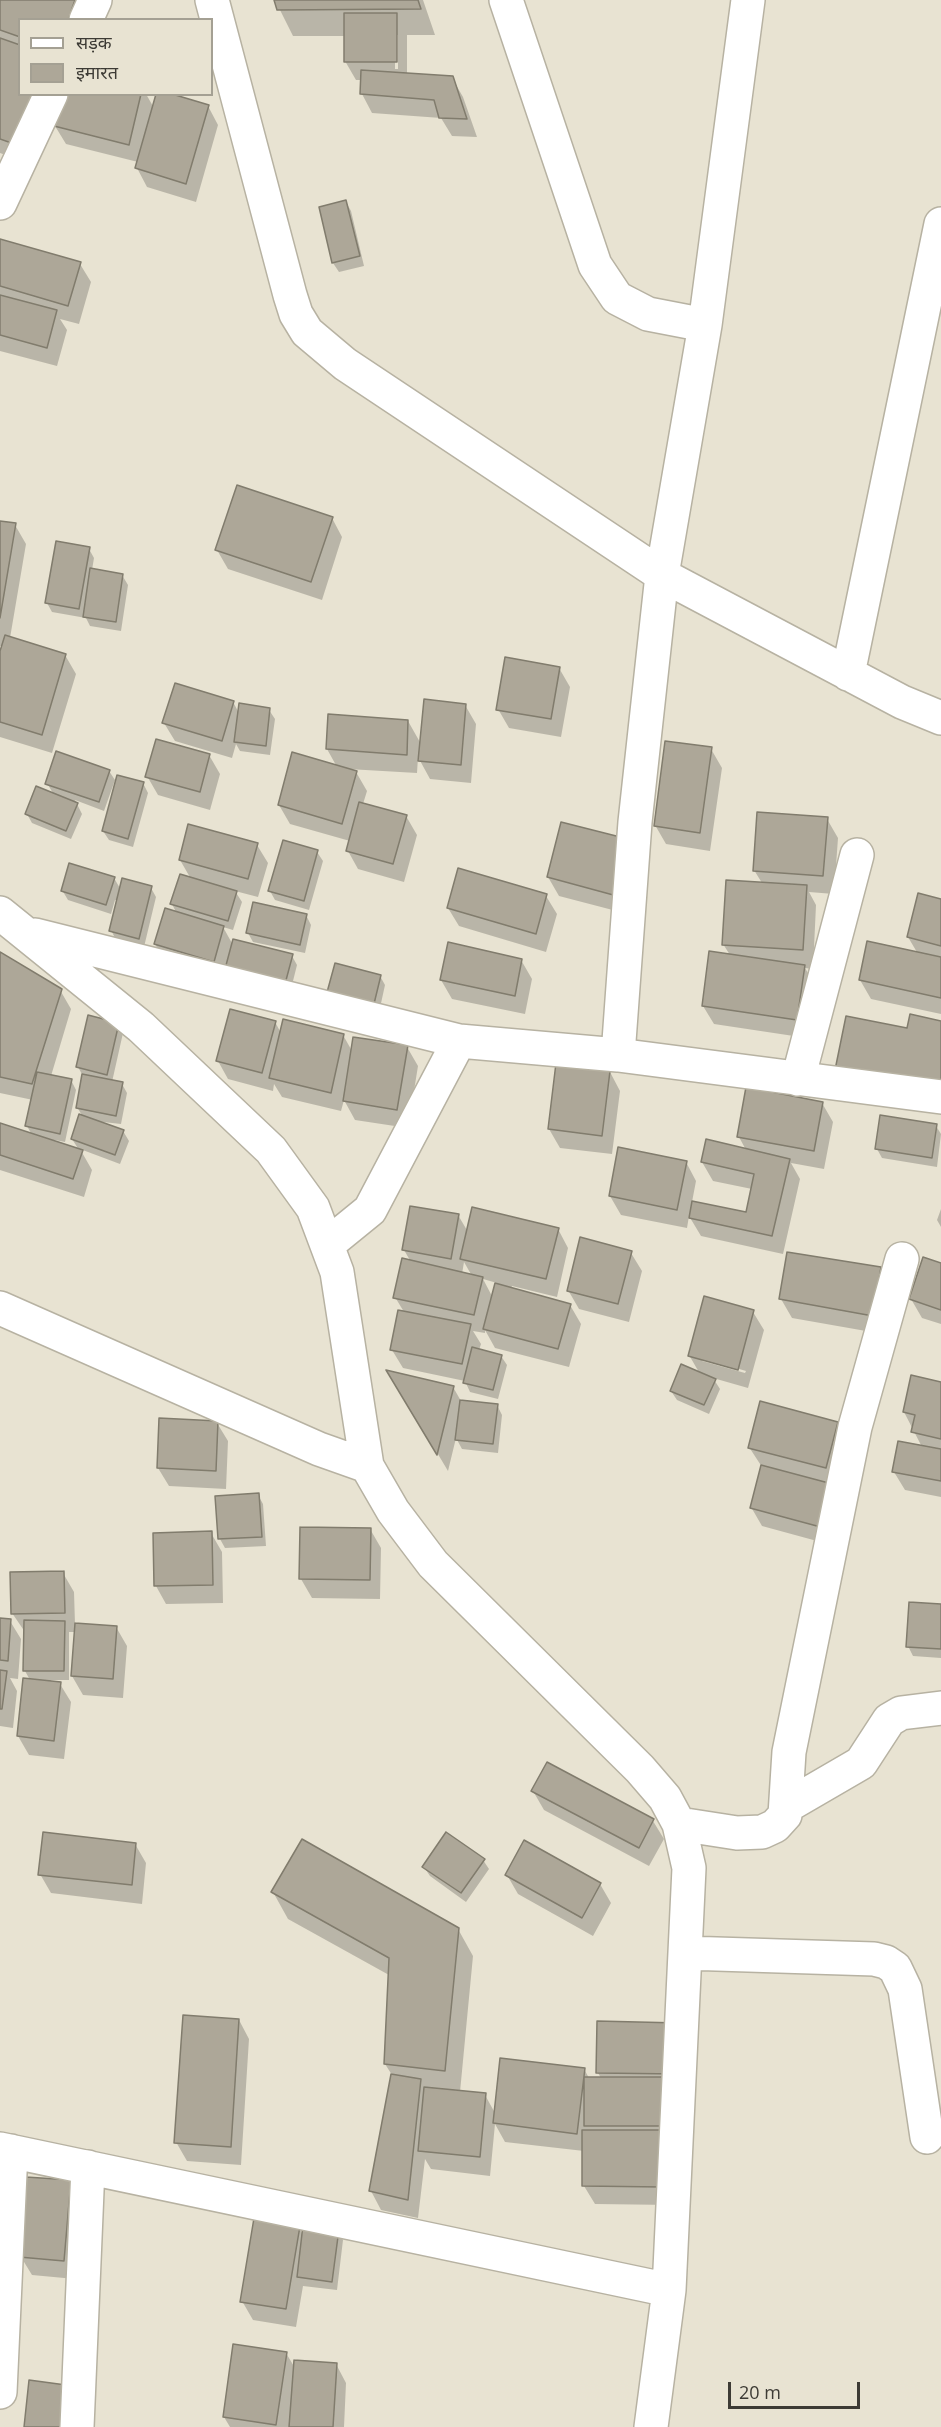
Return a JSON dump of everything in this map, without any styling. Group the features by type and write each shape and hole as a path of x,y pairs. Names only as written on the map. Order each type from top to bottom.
{"street":[{"path":"87,18 95,0"},
{"path":"212,0 290,295 296,314 307,332 345,364 662,575 902,702 941,718"},
{"path":"506,0 595,265 617,298 648,314 705,325"},
{"path":"618,1055 635,822 662,575 705,325 748,0"},
{"path":"0,203 50,96"},
{"path":"848,674 939,242"},
{"path":"798,1079 856,855"},
{"path":"12,923 459,1041 618,1055 941,1097"},
{"path":"12,923 141,1027 271,1150 312,1208 337,1272 367,1466 393,1511 433,1564 640,1769 665,1798 679,1824 689,1868 669,2290 651,2427"},
{"path":"327,1245 370,1210 459,1041"},
{"path":"679,1824 737,1833 762,1832 775,1826 785,1815 789,1752 855,1427 902,1258"},
{"path":"0,1308 319,1449 367,1466"},
{"path":"787,1806 861,1763 889,1720 902,1713 941,1708"},
{"path":"685,1953 874,1959 886,1962 895,1968 905,1989 927,2137"},
{"path":"0,2392 5,2150 669,2290"},
{"path":"77,2427 88,2167"}],"building":[{"path":"0,0 75,0 69,18 18,18 18,36 0,30"},
{"path":"274,0 418,0 421,9 277,10"},
{"path":"344,13 397,13 397,62 344,62"},
{"path":"0,38 18,44 18,96 35,96 17,145 0,139"},
{"path":"361,70 453,76 467,119 439,118 434,100 360,94"},
{"path":"61,96 141,96 129,145 54,126"},
{"path":"155,96 179,96 209,105 186,184 135,168"},
{"path":"346,200 360,256 332,263 319,207"},
{"path":"0,239 81,262 68,306 0,286"},
{"path":"0,295 57,310 47,348 0,335"},
{"path":"237,485 333,517 311,582 215,550"},
{"path":"0,521 16,523 0,618"},
{"path":"56,541 90,547 79,609 45,603"},
{"path":"90,568 123,574 116,622 83,617"},
{"path":"5,635 66,654 42,735 0,722 0,651"},
{"path":"505,657 560,667 551,719 496,710"},
{"path":"175,683 234,701 222,741 162,723"},
{"path":"424,699 466,704 461,765 418,761"},
{"path":"239,703 270,708 266,746 234,742"},
{"path":"328,714 408,720 407,755 326,749"},
{"path":"156,739 210,754 200,792 145,777"},
{"path":"665,741 712,747 700,833 654,826"},
{"path":"56,751 110,770 99,802 45,784"},
{"path":"292,752 357,771 342,824 278,805"},
{"path":"117,775 144,782 128,839 102,831"},
{"path":"36,786 78,803 66,831 25,814"},
{"path":"359,802 407,815 393,864 346,851"},
{"path":"757,812 828,817 823,876 753,871"},
{"path":"561,822 632,840 617,896 547,877"},
{"path":"188,824 258,843 248,879 179,860"},
{"path":"283,840 318,850 304,901 268,891"},
{"path":"69,863 115,877 106,905 61,891"},
{"path":"458,868 547,894 536,934 447,908"},
{"path":"180,874 237,891 228,921 170,904"},
{"path":"122,878 152,886 139,939 109,931"},
{"path":"726,880 807,885 803,950 722,945"},
{"path":"918,893 941,899 941,946 907,937"},
{"path":"253,902 307,914 300,945 246,933"},
{"path":"165,908 224,926 214,962 154,944"},
{"path":"233,939 293,954 285,984 225,969"},
{"path":"867,941 941,957 941,998 859,980"},
{"path":"448,942 522,959 515,996 440,980"},
{"path":"709,951 805,965 797,1020 702,1006"},
{"path":"0,952 62,989 32,1084 0,1077"},
{"path":"335,963 381,975 373,1008 326,996"},
{"path":"230,1009 276,1021 262,1073 216,1061"},
{"path":"910,1014 941,1021 941,1092 835,1070 846,1016 907,1028"},
{"path":"88,1015 119,1023 107,1075 76,1067"},
{"path":"283,1019 344,1034 331,1093 269,1078"},
{"path":"353,1037 408,1045 397,1110 343,1101"},
{"path":"556,1063 610,1071 602,1136 548,1129"},
{"path":"37,1072 72,1079 60,1134 25,1126"},
{"path":"82,1074 123,1082 116,1116 76,1108"},
{"path":"746,1087 823,1102 814,1151 737,1137"},
{"path":"79,1114 124,1130 115,1155 71,1139"},
{"path":"880,1115 937,1124 932,1158 875,1149"},
{"path":"0,1123 83,1150 73,1179 0,1155"},
{"path":"706,1139 790,1159 772,1236 689,1218 692,1201 746,1212 754,1174 701,1162"},
{"path":"618,1147 687,1161 677,1210 609,1196"},
{"path":"410,1206 459,1214 451,1259 402,1250"},
{"path":"472,1207 559,1228 546,1279 460,1259"},
{"path":"580,1237 632,1251 618,1304 567,1291"},
{"path":"787,1252 881,1267 873,1316 779,1299"},
{"path":"923,1257 941,1263 941,1310 909,1299"},
{"path":"402,1258 483,1277 474,1315 393,1298"},
{"path":"495,1283 571,1304 558,1349 483,1329"},
{"path":"704,1296 754,1310 738,1370 688,1356"},
{"path":"398,1310 471,1324 462,1364 390,1350"},
{"path":"472,1347 502,1355 493,1390 463,1383"},
{"path":"681,1364 716,1379 704,1405 670,1391"},
{"path":"386,1370 454,1386 437,1455"},
{"path":"911,1375 941,1382 941,1439 911,1432 915,1415 903,1412"},
{"path":"460,1400 498,1404 493,1444 455,1440"},
{"path":"760,1401 838,1422 826,1468 748,1448"},
{"path":"159,1418 218,1421 216,1471 157,1468"},
{"path":"898,1441 941,1449 941,1481 892,1472"},
{"path":"761,1465 840,1486 828,1529 750,1508"},
{"path":"259,1493 262,1537 218,1539 215,1496"},
{"path":"300,1527 371,1528 370,1580 299,1579"},
{"path":"212,1531 213,1585 154,1586 153,1533"},
{"path":"64,1571 65,1613 11,1614 10,1572"},
{"path":"909,1602 941,1604 941,1649 906,1647"},
{"path":"0,1618 11,1619 8,1661 0,1660"},
{"path":"24,1620 65,1621 64,1671 23,1671"},
{"path":"75,1623 117,1626 113,1679 71,1676"},
{"path":"0,1670 7,1671 2,1709 0,1709"},
{"path":"23,1678 61,1682 54,1741 17,1736"},
{"path":"547,1762 654,1819 639,1848 531,1791"},
{"path":"43,1832 136,1843 132,1885 38,1875"},
{"path":"446,1832 485,1859 461,1893 422,1867"},
{"path":"302,1839 459,1928 445,2071 384,2064 389,1958 271,1892"},
{"path":"524,1840 601,1883 582,1918 505,1875"},
{"path":"183,2015 239,2019 231,2147 174,2143"},
{"path":"597,2021 679,2023 678,2074 596,2073"},
{"path":"500,2058 585,2068 577,2134 493,2123"},
{"path":"391,2074 421,2079 408,2200 369,2191"},
{"path":"584,2077 667,2077 667,2126 584,2126"},
{"path":"424,2087 486,2093 480,2157 418,2151"},
{"path":"582,2130 662,2130 662,2187 582,2186"},
{"path":"26,2177 71,2180 64,2261 19,2257"},
{"path":"254,2218 300,2226 286,2309 240,2302"},
{"path":"303,2225 339,2229 332,2282 297,2277"},
{"path":"233,2344 287,2352 276,2425 223,2417"},
{"path":"294,2360 337,2363 333,2427 289,2427"},
{"path":"29,2380 66,2385 61,2427 24,2427"}]}
